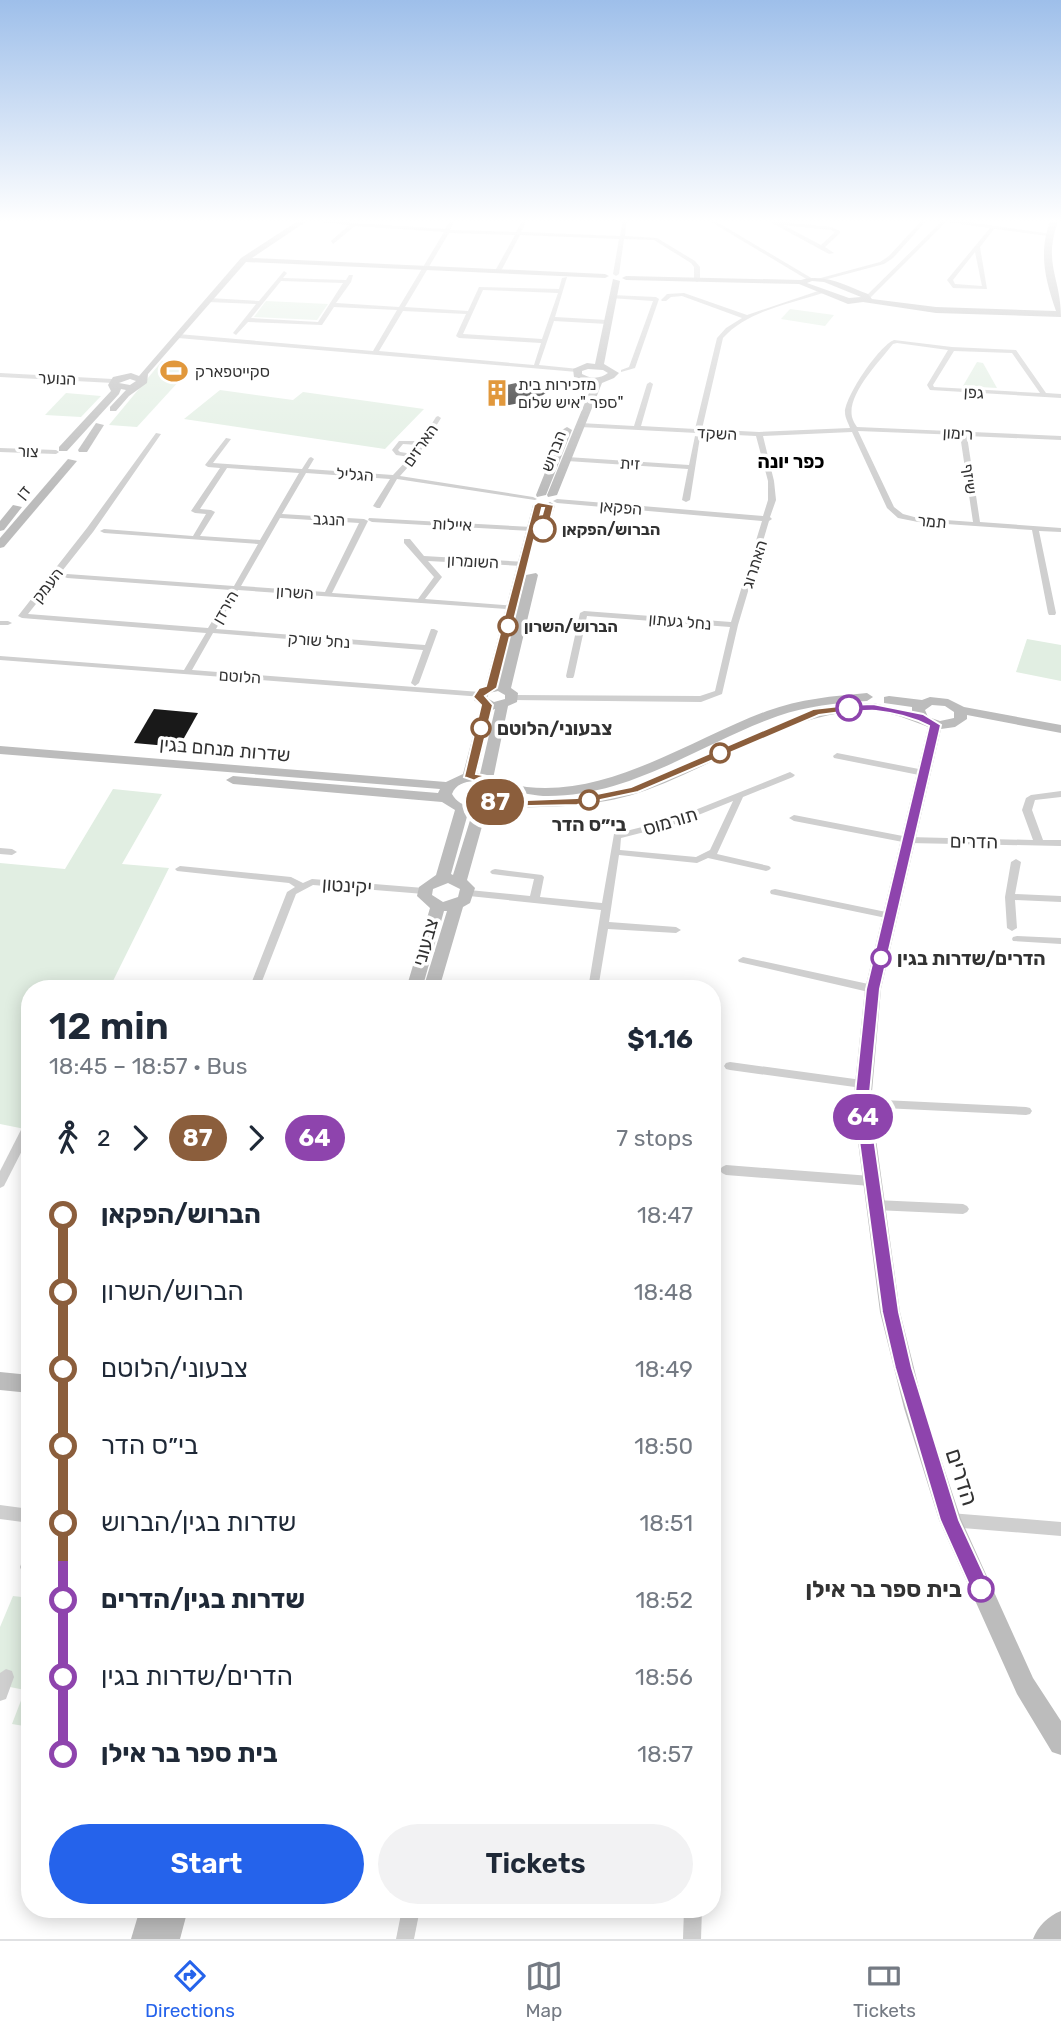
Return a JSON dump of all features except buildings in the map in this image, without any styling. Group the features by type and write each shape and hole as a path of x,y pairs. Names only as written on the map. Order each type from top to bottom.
{"street":[{"path":"56,457 83,450 92,434 126,394 140,383 144,373 201,309"},
{"path":"236,333 256,309"},
{"path":"247,320 320,324 330,309"},
{"path":"375,353 401,309"},
{"path":"409,309 470,313"},
{"path":"472,309 459,336 544,341"},
{"path":"537,364 555,309"},
{"path":"599,366 610,309"},
{"path":"624,371 632,368 652,309"},
{"path":"725,309 746,317"},
{"path":"686,505 698,434 720,338 733,324 769,309"},
{"path":"936,309 1061,314"},
{"path":"552,318 607,322"},
{"path":"115,384 133,373 152,352 178,336 577,370 587,366 599,366 614,373 610,378 593,380 579,377 577,370"},
{"path":"855,432 848,415 848,406 853,394 891,343 1014,351 1045,396"},
{"name":"גפן","path":"952,349 930,385 932,389 1061,396"},
{"name":"הנוער","path":"0,375 115,384"},
{"path":"126,377 140,383"},
{"name":"הברוש","path":"496,697 545,500 567,459 593,380"},
{"name":"הברוש","path":"518,608 523,564 533,529 593,380"},
{"path":"115,384 140,383"},
{"path":"56,457 116,392 115,384"},
{"path":"637,428 650,384"},
{"name":"הארזים","path":"377,506 395,477 415,456 438,418"},
{"name":"השקד","path":"580,425 698,434 855,432"},
{"name":"רימון","path":"855,432 865,429 1061,438"},
{"name":"תמר","path":"855,432 895,513 918,520 1061,530"},
{"name":"העמק","path":"158,434 90,530 22,616 210,632"},
{"name":"שיזף","path":"963,434 976,524"},
{"name":"האתרוג","path":"719,692 734,625 772,500 771,481 759,435"},
{"path":"225,466 208,465 228,439"},
{"path":"415,456 398,454 396,450 401,442 423,443"},
{"name":"צור","path":"0,450 56,457"},
{"name":"דן","path":"0,545 72,461 84,456 83,450"},
{"path":"56,457 72,461"},
{"name":"הנגב","path":"311,459 278,516 364,521 327,595"},
{"name":"זית","path":"567,459 692,467"},
{"path":"195,538 212,512 195,511 225,466"},
{"name":"הגליל","path":"225,466 395,477 545,500"},
{"name":"דן","path":"0,528 42,478"},
{"name":"הפקאן","path":"545,500 686,505 768,519"},
{"name":"הירדן","path":"187,672 278,516"},
{"name":"איילות","path":"372,520 533,529"},
{"path":"1035,528 1052,613"},
{"path":"104,531 262,542"},
{"name":"השומרון","path":"407,541 438,577 421,601"},
{"name":"השומרון","path":"422,558 523,564"},
{"name":"השרון","path":"67,576 518,608"},
{"name":"נחל געתון","path":"570,676 584,613 734,625"},
{"path":"415,682 434,631"},
{"name":"נחל שורק","path":"210,632 428,648"},
{"name":"הלוטם","path":"0,658 496,697 701,699 719,692"},
{"path":"462,809 447,792 470,777 496,697"},
{"path":"496,697 492,782 500,795 486,807 464,887 465,900 456,905 438,906 427,900 424,891 430,883 442,879 464,887 534,900 606,907"},
{"path":"470,777 522,792 572,790 621,780 788,708 824,698 864,697 951,725 960,715"},
{"path":"462,809 577,802 634,790 817,712 873,707 925,715 944,702 960,715 1061,740"},
{"name":"הדרים","path":"925,715 924,773 873,989 862,1093 871,1181 890,1312 914,1408 950,1520 1024,1686 1061,1743"},
{"path":"960,715 1061,729"},
{"name":"שדרות מנחם בגין","path":"0,750 447,792"},
{"path":"837,756 924,773"},
{"name":"שדרות מנחם בגין","path":"0,761 447,792"},
{"name":"תורמוס","path":"738,797 714,852 697,860 614,852 617,836 673,822 790,775"},
{"path":"1039,842 1027,810 1031,798 1061,794"},
{"path":"442,879 462,809"},
{"path":"794,818 908,840"},
{"name":"הדרים","path":"908,840 1061,843"},
{"path":"0,850 12,852"},
{"path":"594,980 614,852"},
{"name":"תורמוס","path":"707,855 766,867"},
{"path":"1012,928 1010,897 1016,862"},
{"path":"180,869 291,880 300,886"},
{"path":"495,872 539,877 534,900"},
{"name":"יקינטון","path":"258,980 292,892 300,886 312,882 424,891"},
{"path":"775,892 891,916"},
{"path":"1010,897 1061,899"},
{"name":"צבעוני","path":"435,980 456,905"},
{"name":"צבעוני","path":"417,980 438,906"},
{"path":"603,925 676,930"},
{"path":"1017,939 1061,941"},
{"path":"743,960 873,989"},
{"path":"730,1066 862,1093 1026,1111"},
{"path":"0,1183 21,1141"},
{"path":"726,1170 871,1181"},
{"path":"875,1205 964,1209"},
{"path":"0,1381 21,1383"},
{"path":"0,1512 21,1515"},
{"path":"950,1520 1061,1529"},
{"path":"144,1939 150,1918"},
{"path":"167,1939 173,1918"},
{"path":"405,1939 409,1918"},
{"path":"692,1918 692,1939"},
{"path":"1046,1939 1061,1924"}],"shaded area":[{"path":"260,309 324,309 317,320 254,317"},
{"path":"790,309 834,315 825,326 781,319"},
{"path":"162,361 187,363 174,379 180,380 137,427 109,425"},
{"path":"977,362 983,363 997,388 963,386"},
{"path":"220,390 293,400 303,392 424,409 385,449 184,419"},
{"path":"66,393 101,396 81,417 45,415"},
{"path":"1027,639 1061,645 1061,681 1016,672"},
{"path":"113,789 162,794 122,864 169,868 113,980 21,980 21,1128 0,1124 0,863 65,869"},
{"path":"13,1596 21,1597 21,1689 0,1685 0,1627"},
{"path":"21,1700 21,1726 12,1724"}],"bus line":[{"name":"87","path":"543,529 550,505 538,505 491,688 483,691 479,697 487,705 470,777 491,780 497,785 500,795 493,804 577,802 634,790 817,712 849,708"},
{"name":"64","path":"849,708 873,707 898,711 919,716 935,725 873,989 862,1103 890,1312 914,1408 950,1520 981,1589"}],"place":[{"name":"סקייטפארק","path":"174,371"},
{"name":"מזכירות בית ספר \"איש שלום\"","path":"497,393"},
{"name":"הברוש/הפקאן","path":"543,529"},
{"name":"הברוש/השרון","path":"508,626"},
{"name":"צבעוני/הלוטם","path":"481,728"},
{"name":"בי״ס הדר","path":"589,800"},
{"name":"הדרים/שדרות בגין","path":"881,958"},
{"name":"בית ספר בר אילן","path":"981,1589"}],"district":[{"name":"כפר יונה","path":"791,461"}]}
